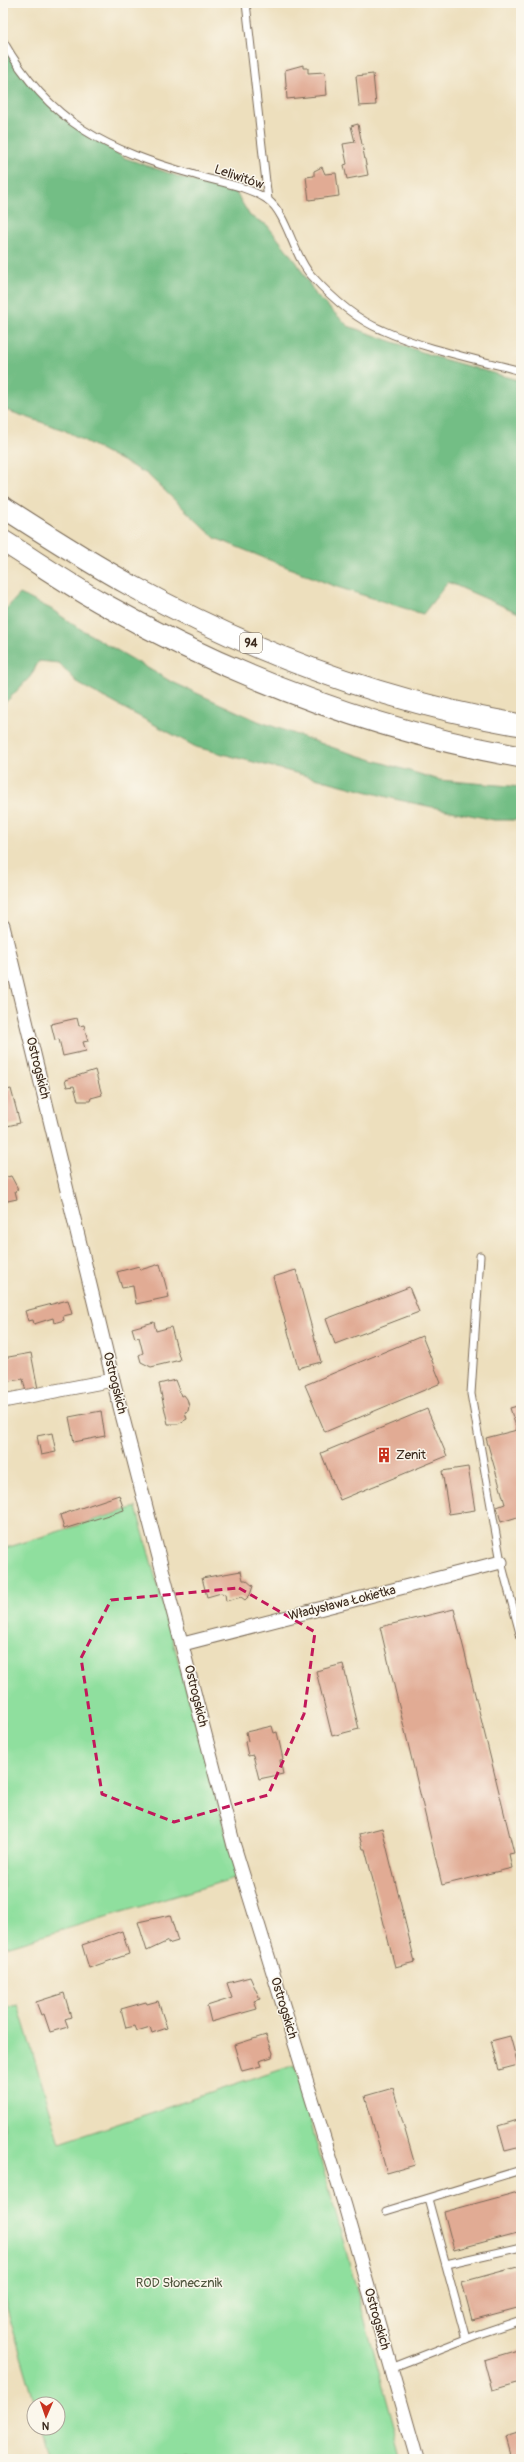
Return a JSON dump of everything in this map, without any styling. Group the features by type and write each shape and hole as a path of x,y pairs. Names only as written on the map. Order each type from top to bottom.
{"main road":[{"name":"94","path":"3,507 132,586 217,629 302,664 416,704 521,725"},
{"name":"94","path":"3,541 100,601 198,654 277,688 333,709 395,728 468,748 521,757"}],"street":[{"name":"Ostrogskich","path":"3,926 113,1380 183,1644 234,1846 345,2206 417,2459"},
{"path":"3,1401 113,1380"},
{"name":"Władysława Łokietka","path":"183,1644 501,1562"}],"lane":[{"path":"246,3 268,200"},
{"name":"Leliwitów","path":"3,41 48,102 67,121 84,132 135,157 248,191 268,200 281,218 310,274 334,298 360,318 381,330 404,338 521,371"},
{"path":"480,1256 472,1394 501,1562 521,1637"},
{"path":"386,2212 521,2170"},
{"path":"428,2199 466,2339"},
{"path":"446,2264 521,2247"},
{"path":"391,2368 466,2339 521,2320"}],"highlighted area":[{"path":"239,1588 315,1632 304,1714 268,1795 174,1822 102,1794 81,1658 111,1600"}],"green space":[{"path":"3,39 38,90 88,135 125,158 183,178 235,191 250,216 267,225 297,263 316,295 348,326 439,358 521,381 521,614 448,582 423,614 334,586 215,538 147,474 64,430 3,409"},
{"path":"20,594 51,609 77,627 170,681 258,721 337,749 439,780 521,787 521,820 494,820 399,800 196,747 79,684 59,663 39,661 30,677 3,705 3,608 6,609"},
{"path":"136,1507 238,1877 3,1948 3,1549"},
{"name":"ROD Słonecznik","path":"18,2005 60,2143 295,2065 403,2459 50,2459 43,2436 66,2436 66,2396 33,2396 3,2295 3,2008"}],"building":[{"path":"303,65 303,68 308,68 308,73 325,72 327,95 287,99 285,70"},
{"path":"373,74 376,105 359,106 356,76"},
{"path":"358,124 368,175 347,179 344,165 347,164 343,144 355,142 351,126"},
{"path":"322,167 325,174 336,173 339,196 309,200 306,177 314,176 314,171"},
{"path":"77,1018 79,1026 84,1025 88,1041 83,1042 86,1051 63,1056 59,1039 55,1040 51,1024"},
{"path":"95,1070 102,1095 91,1098 90,1101 78,1101 74,1086 67,1087 65,1080"},
{"path":"11,1089 20,1123 3,1127 3,1091"},
{"path":"11,1176 18,1189 15,1191 17,1199 3,1202 3,1178"},
{"path":"160,1264 169,1297 136,1304 133,1286 122,1288 117,1272 139,1266 140,1270"},
{"path":"296,1270 321,1362 298,1368 273,1277"},
{"path":"409,1287 419,1312 335,1344 326,1319"},
{"path":"68,1300 72,1314 63,1316 64,1320 54,1323 53,1318 34,1324 33,1320 28,1321 25,1311"},
{"path":"154,1322 156,1331 171,1327 180,1360 151,1367 141,1362 139,1355 143,1353 139,1337 135,1338 132,1328"},
{"path":"422,1336 441,1383 325,1432 305,1385"},
{"path":"31,1353 38,1389 26,1392 23,1379 3,1382 3,1358"},
{"path":"175,1380 181,1396 184,1395 187,1399 189,1406 188,1411 185,1412 187,1419 178,1424 168,1424 159,1384"},
{"path":"521,1405 521,1516 501,1522 497,1507 505,1504 486,1438 517,1430 510,1408"},
{"name":"Zenit","path":"427,1409 447,1456 340,1500 321,1453"},
{"path":"101,1411 105,1436 74,1442 69,1417"},
{"path":"52,1433 56,1452 41,1455 37,1436"},
{"path":"468,1467 475,1510 449,1514 442,1471"},
{"path":"119,1495 124,1510 64,1529 60,1515"},
{"path":"241,1571 243,1580 246,1580 253,1586 250,1595 245,1600 241,1597 226,1601 225,1594 221,1593 207,1597 202,1578"},
{"path":"454,1609 514,1853 509,1854 512,1868 442,1885 380,1627"},
{"path":"343,1664 359,1729 332,1736 316,1671"},
{"path":"272,1726 274,1733 277,1732 283,1759 280,1760 283,1774 259,1779 253,1755 248,1756 245,1742 248,1741 246,1732"},
{"path":"382,1828 415,1962 395,1967 365,1849 363,1849 359,1834"},
{"path":"170,1915 178,1941 168,1944 168,1941 147,1951 138,1922"},
{"path":"122,1931 129,1954 89,1968 82,1945"},
{"path":"250,1977 260,1999 254,2001 257,2009 211,2022 207,2006 232,1998 227,1983"},
{"path":"64,1993 71,2017 65,2019 68,2027 50,2032 44,2014 41,2015 36,2002"},
{"path":"158,2001 167,2028 152,2033 150,2027 137,2031 135,2026 126,2028 121,2009 146,2002 147,2004"},
{"path":"266,2035 273,2053 272,2057 259,2061 261,2066 242,2071 234,2045"},
{"path":"510,2036 518,2065 499,2070 491,2041"},
{"path":"393,2088 415,2165 387,2173 365,2096"},
{"path":"521,2119 521,2147 505,2151 498,2126"},
{"path":"518,2192 521,2201 521,2232 454,2250 444,2212"},
{"path":"521,2266 521,2307 472,2320 462,2282"},
{"path":"521,2349 521,2382 492,2390 484,2360"},
{"path":"521,2432 521,2459 511,2459 505,2437"}],"place":[{"name":"Zenit","path":"384,1455"}]}
